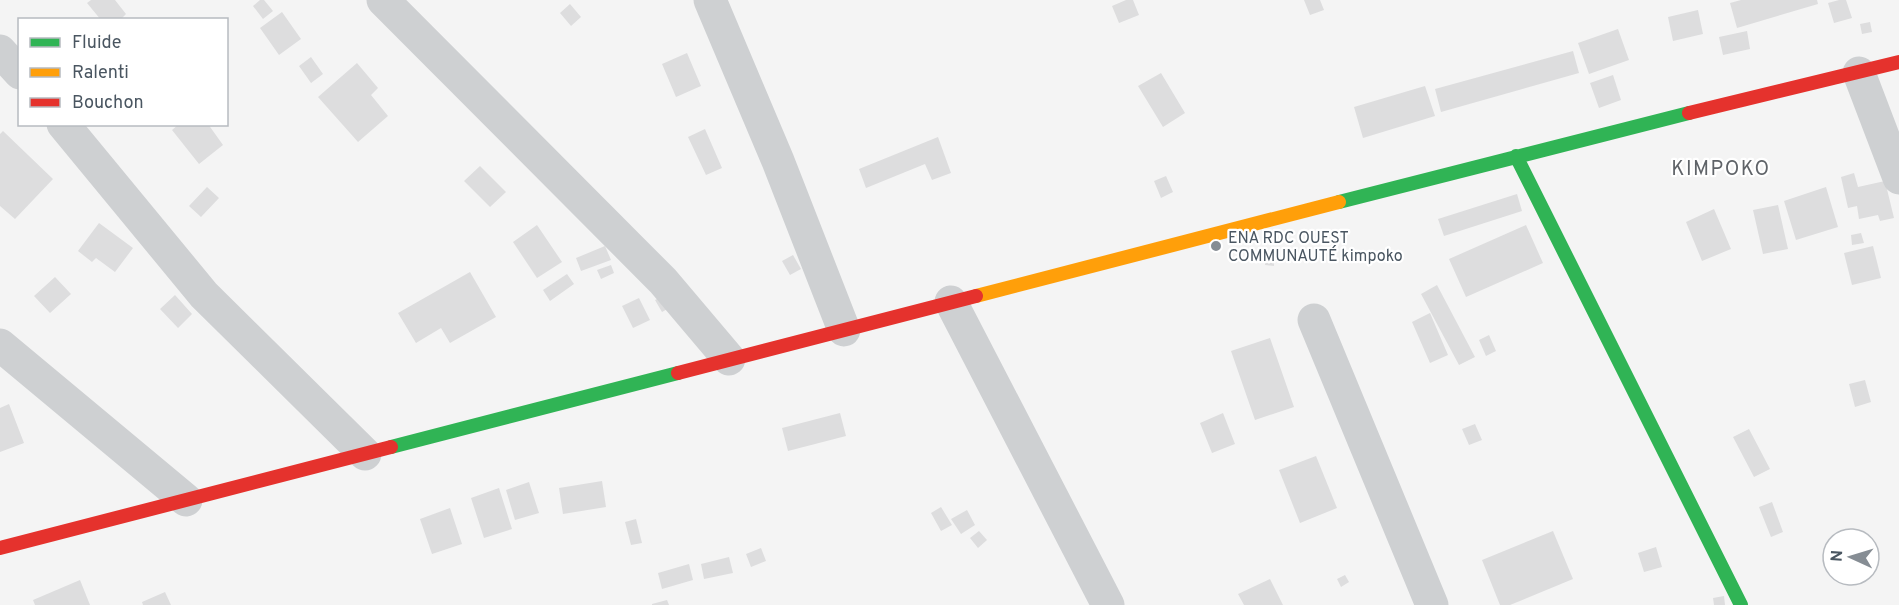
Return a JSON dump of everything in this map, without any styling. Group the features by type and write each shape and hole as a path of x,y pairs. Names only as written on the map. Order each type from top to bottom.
{"main road":[{"path":"0,548 1516,156 1899,62"},
{"path":"1516,156 1741,605"}],"street":[{"path":"383,0 663,281 729,359"},
{"path":"710,0 778,161 844,330"},
{"path":"0,51 18,71"},
{"path":"1860,73 1899,178"},
{"path":"65,126 204,295 365,454"},
{"path":"951,302 1108,605"},
{"path":"1314,320 1432,605"},
{"path":"0,345 186,500"}],"building":[{"path":"91,0 115,0 126,14 122,18 99,18 87,3"},
{"path":"260,0 264,0 273,11 263,19 253,6"},
{"path":"1126,0 1133,0 1139,15 1119,23 1112,6"},
{"path":"1304,0 1320,0 1324,10 1310,15"},
{"path":"1741,0 1817,0 1818,4 1737,28 1730,3"},
{"path":"1846,0 1852,18 1834,23 1828,3"},
{"path":"570,4 581,17 571,26 560,13"},
{"path":"1698,10 1703,34 1673,41 1668,17"},
{"path":"282,12 301,39 279,55 260,28"},
{"path":"1870,22 1872,32 1862,34 1860,24"},
{"path":"1618,29 1629,60 1589,74 1578,43"},
{"path":"1747,31 1750,49 1723,55 1719,37"},
{"path":"1573,51 1579,73 1441,112 1435,89"},
{"path":"687,53 701,86 676,97 662,64"},
{"path":"311,57 323,74 311,83 299,66"},
{"path":"357,63 378,88 371,95 388,116 358,142 318,97"},
{"path":"1161,73 1185,113 1163,127 1138,86"},
{"path":"1613,75 1621,100 1599,108 1590,83"},
{"path":"1425,86 1435,116 1363,138 1354,107"},
{"path":"177,126 209,126 223,145 199,164 172,130"},
{"path":"705,129 722,168 706,175 688,137"},
{"path":"3,131 53,179 15,219 0,206 0,134"},
{"path":"938,137 951,173 932,180 925,164 866,188 859,169"},
{"path":"480,166 506,192 490,207 464,181"},
{"path":"1854,173 1858,187 1885,181 1894,218 1880,221 1878,215 1859,219 1857,206 1848,208 1841,177"},
{"path":"1166,176 1173,192 1161,198 1154,181"},
{"path":"207,187 219,198 201,217 189,206"},
{"path":"1826,187 1838,227 1796,240 1784,201"},
{"path":"1517,194 1522,211 1444,236 1438,219"},
{"path":"1778,205 1788,249 1763,254 1753,210"},
{"path":"1714,209 1731,249 1702,261 1686,222"},
{"path":"99,223 133,248 115,272 96,258 92,262 78,251"},
{"path":"537,225 562,262 537,278 513,242"},
{"path":"1526,225 1543,263 1466,297 1449,259"},
{"path":"1861,233 1864,243 1852,245 1851,235"},
{"path":"605,246 611,260 581,271 576,258"},
{"path":"1873,246 1881,278 1852,285 1844,253"},
{"path":"793,255 801,269 790,275 782,261"},
{"path":"1265,260 1274,260 1274,266 1265,265"},
{"path":"611,265 614,273 601,279 597,270"},
{"path":"470,272 496,317 450,343 441,328 416,343 398,313"},
{"path":"567,274 574,284 550,301 543,290"},
{"path":"55,277 71,294 50,313 34,296"},
{"path":"1437,285 1475,357 1459,365 1421,294"},
{"path":"175,295 192,314 178,328 160,309"},
{"path":"665,295 671,307 662,312 655,300"},
{"path":"639,298 650,320 633,328 622,306"},
{"path":"1430,313 1448,355 1430,363 1412,322"},
{"path":"1489,335 1496,351 1486,356 1479,340"},
{"path":"1270,338 1294,407 1255,420 1231,351"},
{"path":"1865,380 1871,402 1855,407 1849,384"},
{"path":"9,404 24,443 0,452 0,408"},
{"path":"840,413 846,436 788,451 782,428"},
{"path":"1223,413 1235,444 1212,453 1200,423"},
{"path":"1475,424 1482,440 1469,445 1462,429"},
{"path":"1749,429 1770,469 1754,477 1733,437"},
{"path":"1316,456 1337,508 1300,523 1279,470"},
{"path":"602,481 606,507 563,514 559,488"},
{"path":"529,482 539,513 515,520 506,490"},
{"path":"499,488 512,529 484,538 471,498"},
{"path":"1772,502 1783,532 1771,537 1759,507"},
{"path":"941,507 952,525 941,531 931,513"},
{"path":"450,508 462,544 432,554 420,519"},
{"path":"967,510 975,525 961,534 951,519"},
{"path":"636,519 642,543 631,545 625,522"},
{"path":"979,531 987,540 978,548 970,538"},
{"path":"1553,531 1573,579 1510,605 1500,605 1482,560"},
{"path":"1656,547 1662,567 1644,572 1638,553"},
{"path":"761,548 766,561 751,567 746,554"},
{"path":"729,557 733,573 704,579 701,564"},
{"path":"689,564 693,580 662,589 658,573"},
{"path":"1345,575 1349,582 1341,587 1337,579"},
{"path":"1270,579 1283,605 1244,605 1238,594"},
{"path":"80,580 90,605 35,605 33,600"},
{"path":"165,592 171,605 143,605 142,602"},
{"path":"1724,596 1725,605 1714,605 1713,598"},
{"path":"667,600 669,605 652,605 652,604"}],"traffic: fast":[{"path":"1339,202 1689,113"},
{"path":"1516,156 1741,605"},
{"path":"391,447 678,373"}],"traffic: slow":[{"path":"976,296 1339,202"}],"traffic: jam":[{"path":"1689,113 1899,62"},
{"path":"678,373 976,296"},
{"path":"0,548 391,447"}],"place":[{"name":"ENA RDC OUEST COMMUNAUTÉ kimpoko","path":"1216,246"}],"district":[{"name":"KIMPOKO","path":"1721,168"}]}
